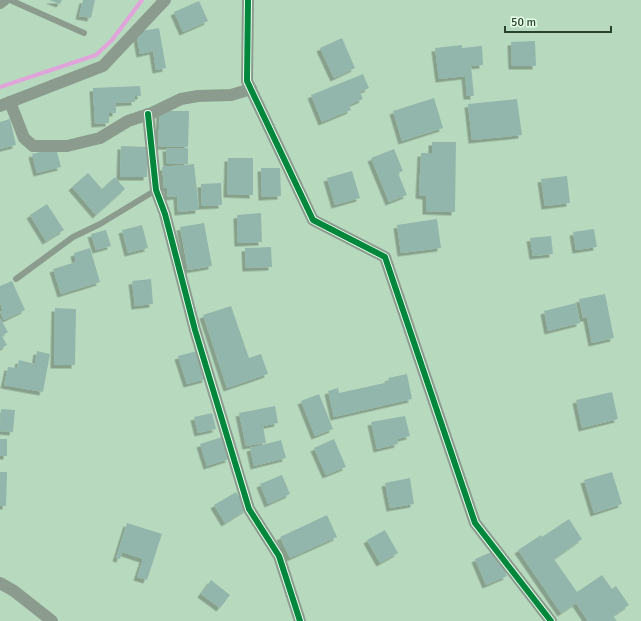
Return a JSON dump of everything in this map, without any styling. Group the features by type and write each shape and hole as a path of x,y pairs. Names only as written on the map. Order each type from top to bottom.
{"street":[{"path":"0,3 4,0"},
{"path":"164,0 103,66 5,104 24,138 33,146 67,146 100,138 128,121 148,114 181,99 198,96 231,95 251,89"},
{"path":"248,0 247,81 314,220 385,257 475,523 551,621"},
{"path":"148,114 156,190 165,214 195,330 249,509 279,556 300,621"},
{"path":"0,583 14,591 52,621"}],"lane":[{"path":"10,0 84,33"},
{"path":"16,279 73,237 100,224 156,190"}],"building":[{"path":"49,0 62,0 60,4"},
{"path":"83,0 95,0 91,18 79,16"},
{"path":"199,1 208,21 183,32 174,12"},
{"path":"159,28 166,68 156,70 153,51 140,54 136,32"},
{"path":"342,38 355,68 334,78 320,48"},
{"path":"535,41 536,66 512,66 511,42"},
{"path":"462,45 462,48 482,46 483,65 471,66 474,96 467,96 465,76 439,79 435,48"},
{"path":"363,74 369,88 360,92 363,99 349,105 351,110 322,122 311,95"},
{"path":"140,86 141,96 135,96 135,102 116,103 116,113 109,113 109,123 95,124 93,88"},
{"path":"434,98 443,128 402,141 393,111"},
{"path":"517,99 522,135 472,140 468,104"},
{"path":"160,111 189,111 188,147 158,146"},
{"path":"10,119 16,145 0,149 0,122"},
{"path":"432,142 456,142 455,212 426,211 426,196 419,195 421,153 432,153"},
{"path":"121,146 148,147 147,177 120,177"},
{"path":"56,148 61,167 37,173 32,154"},
{"path":"166,148 188,148 188,164 167,164"},
{"path":"394,149 403,171 398,173 407,195 389,202 371,158"},
{"path":"228,158 253,158 253,195 227,194"},
{"path":"194,164 199,210 178,212 177,196 168,197 167,188 164,188 162,167"},
{"path":"261,168 280,168 281,196 262,197"},
{"path":"352,171 360,198 335,205 327,178"},
{"path":"88,173 102,189 115,177 125,189 96,215 72,187"},
{"path":"567,176 570,203 545,206 541,179"},
{"path":"221,183 222,205 202,206 201,184"},
{"path":"47,204 64,230 46,241 30,215"},
{"path":"261,213 262,242 238,243 237,215"},
{"path":"437,219 441,248 401,253 397,225"},
{"path":"204,223 212,266 188,270 180,227"},
{"path":"142,225 148,248 128,253 122,230"},
{"path":"594,229 597,247 576,250 573,232"},
{"path":"106,230 111,246 96,250 91,234"},
{"path":"551,236 553,254 533,256 530,238"},
{"path":"271,247 272,267 246,268 245,248"},
{"path":"90,248 100,282 61,294 53,269 76,262 74,253"},
{"path":"151,279 153,304 135,306 132,281"},
{"path":"12,281 25,310 4,320 0,312 3,311 0,303 0,286"},
{"path":"605,294 614,338 592,343 587,318 583,318 579,299"},
{"path":"576,303 580,323 548,331 544,311"},
{"path":"231,306 249,358 261,354 268,374 227,388 203,315"},
{"path":"55,308 76,309 75,365 54,365"},
{"path":"0,318 8,332 2,336 7,345 0,349"},
{"path":"37,351 50,354 43,392 4,385 8,367 17,368 19,360 35,364"},
{"path":"197,351 206,379 187,384 178,356"},
{"path":"407,374 412,399 334,417 328,391 338,388 339,393 389,382 388,378"},
{"path":"612,392 618,419 582,428 576,400"},
{"path":"319,394 333,429 315,436 301,401"},
{"path":"275,406 278,423 263,426 266,443 246,446 239,413"},
{"path":"1,409 15,410 13,432 0,431"},
{"path":"212,413 216,429 198,433 194,417"},
{"path":"405,416 410,436 397,439 398,444 377,449 371,422"},
{"path":"222,437 229,459 207,466 200,444"},
{"path":"0,439 7,439 7,456 0,456"},
{"path":"334,439 346,467 326,475 314,448"},
{"path":"281,440 286,458 254,466 250,448"},
{"path":"0,472 7,472 6,506 0,506"},
{"path":"612,472 622,504 594,513 584,480"},
{"path":"282,475 290,494 268,504 260,484"},
{"path":"410,478 414,504 390,508 385,483"},
{"path":"236,492 247,509 225,523 214,505"},
{"path":"327,515 337,537 290,558 280,537"},
{"path":"569,519 582,539 554,559 577,592 602,575 612,589 616,586 629,605 613,616 617,621 588,621 576,603 561,613 518,550 541,535 542,537"},
{"path":"127,523 162,534 147,580 137,577 143,559 122,552 120,559 116,558"},
{"path":"385,530 398,553 380,563 367,540"},
{"path":"496,550 507,576 486,585 475,559"},
{"path":"211,580 230,595 220,608 201,594"}],"waterway":[{"path":"0,87 96,55 112,40 142,0"}],"cycle path":[{"path":"248,0 247,81 313,220 385,257 475,523 551,621"},
{"path":"148,114 156,190 165,214 195,330 249,509 279,556 300,621"}]}
